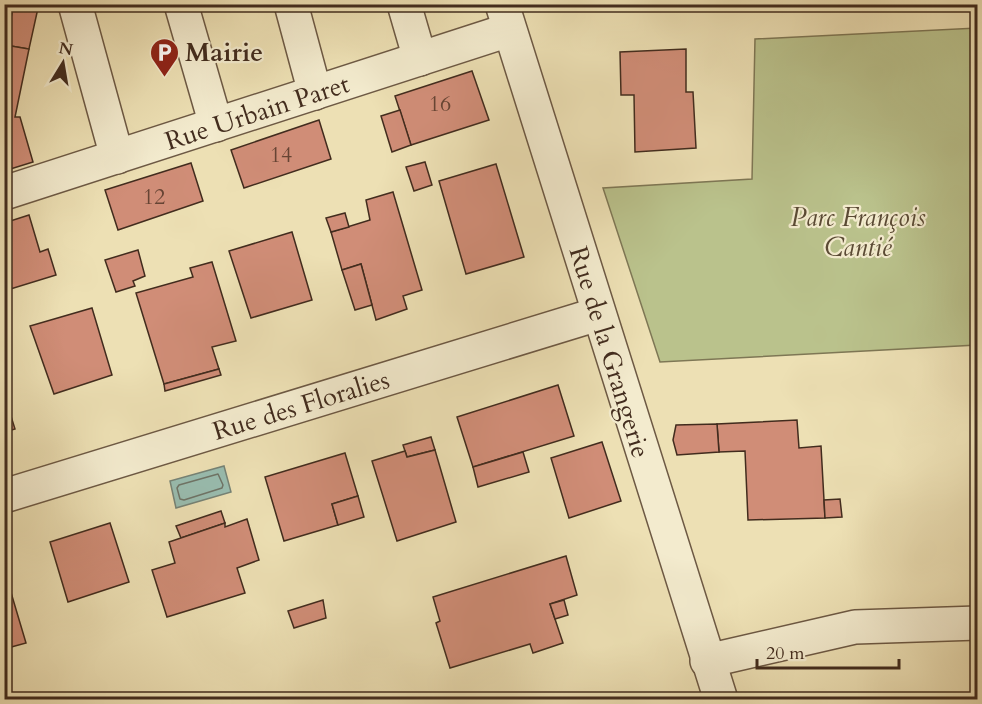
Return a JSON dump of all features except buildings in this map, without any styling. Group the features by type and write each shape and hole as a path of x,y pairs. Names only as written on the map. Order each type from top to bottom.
{"street":[{"path":"75,4 117,156"},
{"path":"181,4 216,125"},
{"path":"291,4 315,93"},
{"path":"404,4 420,59"},
{"name":"Rue Urbain Paret","path":"4,193 420,59 505,17"},
{"name":"Rue de la Grangerie","path":"505,17 707,661 721,699"},
{"name":"Rue des Floralies","path":"4,496 598,314"},
{"path":"707,661 855,627 978,622"}],"green space":[{"name":"Parc François Cantié","path":"977,28 977,345 660,362 603,188 752,179 755,39"}],"water":[{"path":"224,466 231,492 176,508 170,481"}],"place":[{"name":"Mairie","path":"164,78"}]}
